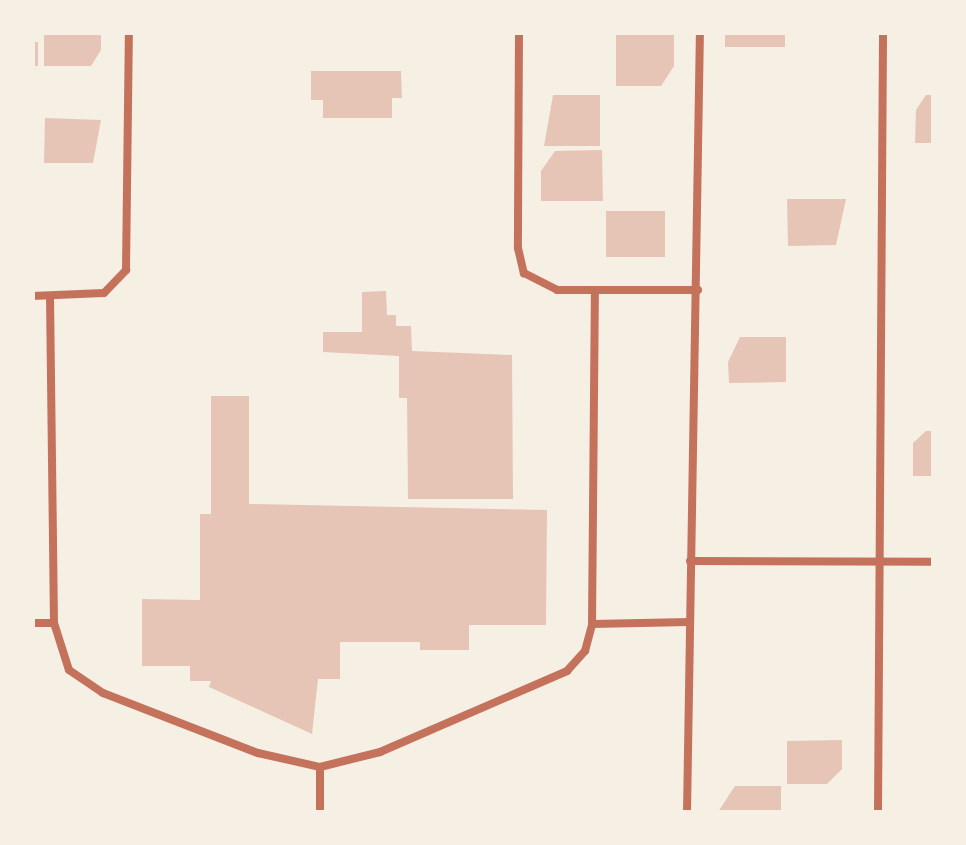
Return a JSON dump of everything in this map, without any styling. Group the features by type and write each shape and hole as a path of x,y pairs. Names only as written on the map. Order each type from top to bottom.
{"lane":[{"path":"32,296 104,294 126,270 129,32"},
{"path":"519,32 518,261 544,287 698,290"},
{"path":"687,812 690,561 696,514 700,32"},
{"path":"878,812 883,32"},
{"path":"50,296 54,623 70,670 103,692 258,753 320,768 380,752 567,671 585,651 592,624 595,290"},
{"path":"690,561 934,562"},
{"path":"592,624 689,622"},
{"path":"32,623 54,623"},
{"path":"320,768 320,812"}],"building":[{"path":"44,32 101,32 101,50 91,66 44,66"},
{"path":"616,32 674,32 674,66 661,86 616,86"},
{"path":"725,32 785,32 785,47 725,47"},
{"path":"32,42 38,42 38,66 32,66"},
{"path":"311,71 401,71 402,98 392,98 392,118 323,118 323,100 311,100"},
{"path":"553,95 600,95 600,146 544,146"},
{"path":"926,95 934,95 934,143 915,143 916,110"},
{"path":"45,118 101,120 93,163 44,163"},
{"path":"602,150 603,201 541,201 541,171 555,151"},
{"path":"787,199 846,199 836,245 788,246"},
{"path":"606,211 665,211 665,257 606,257"},
{"path":"386,291 387,315 396,315 396,326 411,326 412,351 512,355 513,499 408,499 407,398 399,398 399,356 323,352 323,332 362,332 362,292"},
{"path":"740,337 786,337 786,382 729,383 728,362"},
{"path":"211,396 249,396 249,504 547,510 546,625 469,625 469,650 420,650 420,642 340,642 340,679 318,679 312,734 209,687 211,681 190,681 190,666 142,666 142,599 200,600 200,514 211,514"},
{"path":"926,431 934,431 934,476 913,476 913,443"},
{"path":"842,740 842,769 827,784 787,784 787,741"},
{"path":"735,786 781,786 781,812 718,812"}]}
